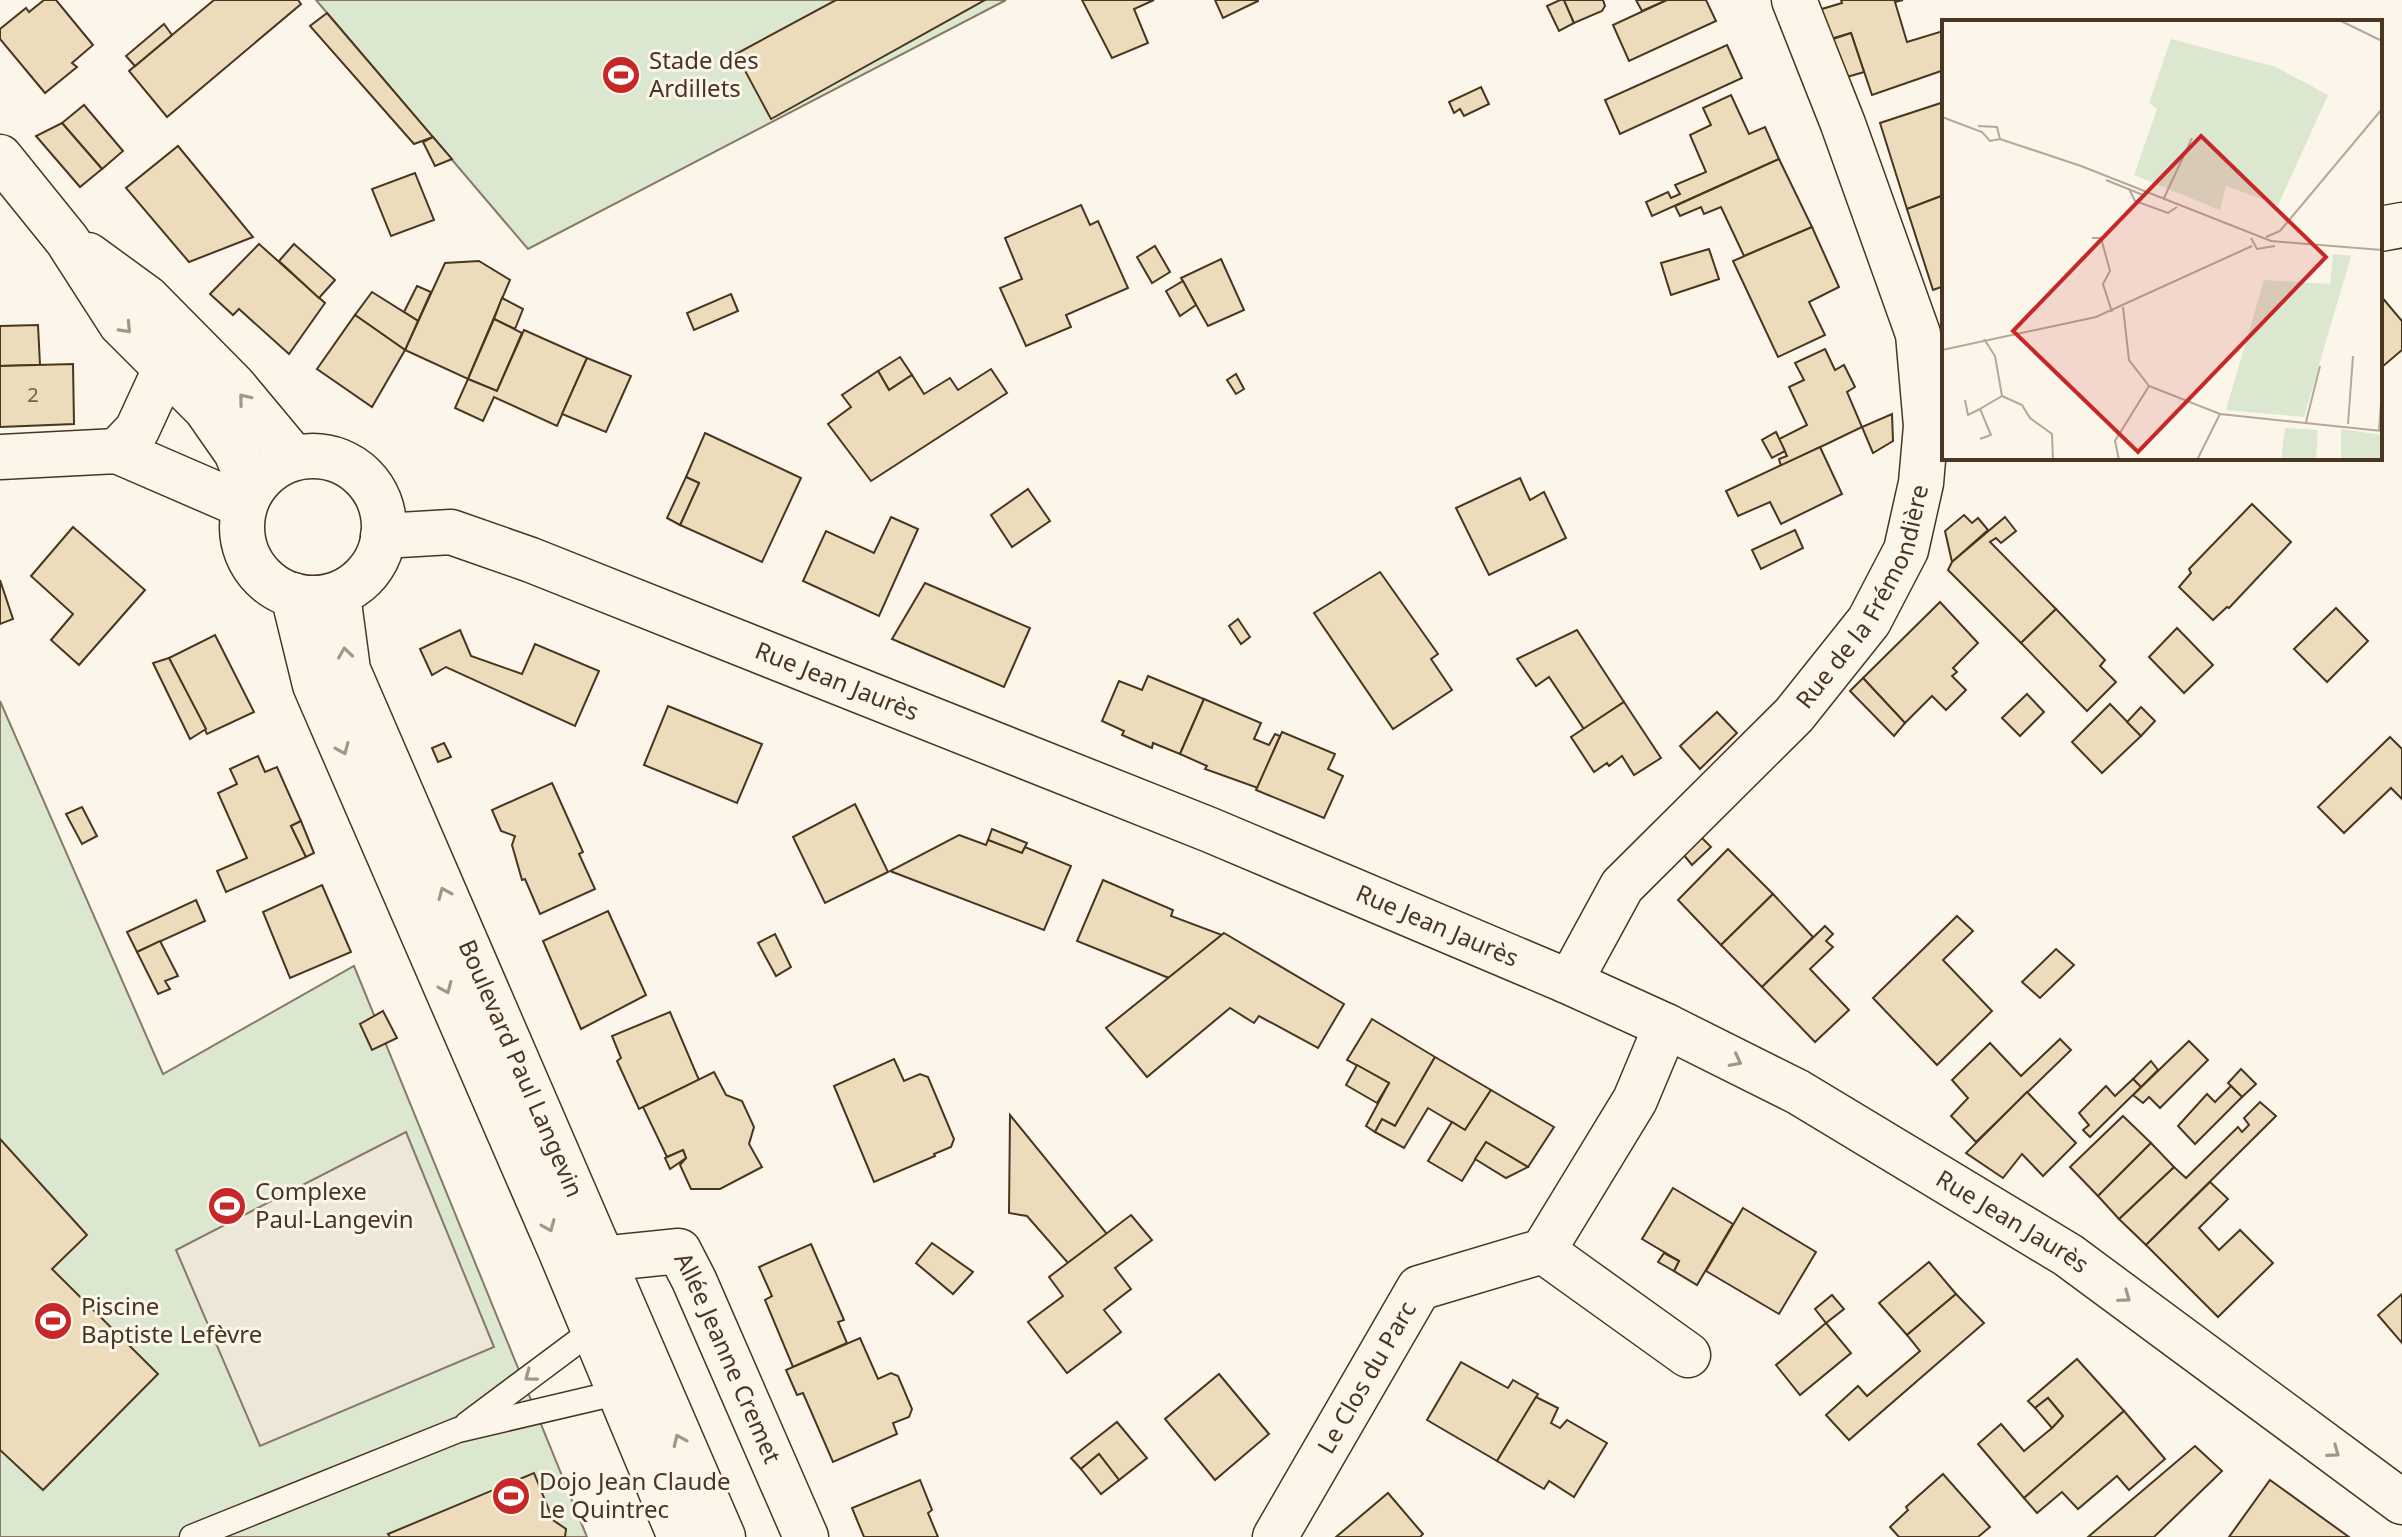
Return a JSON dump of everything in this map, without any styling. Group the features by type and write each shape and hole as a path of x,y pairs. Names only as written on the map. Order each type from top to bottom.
{"street":[{"name":"Rue de la Frémondière","path":"1567,981 1622,886 1794,715 1869,621 1906,550 1921,483 1931,330 1794,0"},
{"path":"0,157 67,240 121,324 206,409 228,441 248,498 242,534 250,560 266,582 308,599 338,595 360,581 379,554 384,520 373,489 360,475 336,460 315,456 294,458 270,471 248,498"},
{"path":"2382,229 2402,225"},
{"path":"67,240 147,298 234,386 294,458"},
{"path":"117,451 137,430 166,367"},
{"path":"0,457 117,451 248,498"},
{"name":"Rue Jean Jaurès","path":"383,536 451,532 531,560 1210,830 1666,1026 1798,1092 2068,1255 2402,1502"},
{"name":"Boulevard Paul Langevin","path":"293,595 315,685 680,1537"},
{"name":"Boulevard Paul Langevin","path":"338,595 348,670 723,1537"},
{"path":"1666,1026 1635,1100 1543,1251 1688,1355"},
{"name":"Allée Jeanne Cremet","path":"601,1259 679,1251 806,1537"},
{"name":"Le Clos du Parc","path":"1275,1537 1419,1288 1543,1251"}],"lane":[{"path":"458,1430 593,1330"},
{"path":"192,1537 458,1430 620,1392"}],"green space":[{"name":"Stade des Ardillets","path":"316,0 1006,0 528,249"},
{"name":"Complexe Paul-Langevin","path":"0,701 163,1074 354,966 587,1537 0,1537"}],"shaded area":[{"path":"406,1132 494,1347 260,1446 176,1250"}],"building":[{"path":"44,0 56,0 93,45 72,63 77,67 45,93 0,39 0,29 26,8 29,12"},
{"path":"214,0 298,0 301,4 167,117 129,71"},
{"path":"836,0 985,0 771,119 736,54"},
{"path":"1082,0 1154,0 1134,9 1148,43 1112,58"},
{"path":"1215,0 1258,0 1258,1 1223,18"},
{"path":"1564,0 1574,23 1559,31 1547,6"},
{"path":"1564,0 1603,0 1605,6 1602,11 1574,23"},
{"path":"1636,0 1667,0 1642,11"},
{"path":"1667,0 1706,0 1716,21 1629,61 1613,25"},
{"path":"1841,0 1903,0 1895,2 1907,42 1942,31 1942,71 1872,95 1851,33 1827,40 1815,11 1842,3"},
{"path":"327,13 433,137 414,144 310,26"},
{"path":"164,24 172,35 135,66 126,56"},
{"path":"1851,33 1864,72 1847,77 1833,39"},
{"path":"1727,45 1742,78 1620,134 1605,100"},
{"path":"1481,87 1489,104 1464,116 1460,109 1454,113 1449,102"},
{"path":"1731,95 1749,134 1765,127 1779,159 1652,216 1646,202 1668,192 1671,198 1680,194 1675,185 1706,172 1690,135 1711,125 1703,108"},
{"path":"1942,103 1942,196 1907,209 1880,123"},
{"path":"84,105 123,151 102,169 62,123"},
{"path":"62,123 102,169 80,187 36,136"},
{"path":"433,137 452,159 435,166 423,142"},
{"path":"178,146 253,237 189,262 126,188"},
{"path":"1779,159 1812,227 1744,256 1721,207 1704,214 1701,207 1680,216 1675,206"},
{"path":"415,173 434,220 391,236 372,189"},
{"path":"1942,196 1942,287 1933,290 1907,209"},
{"path":"1081,205 1090,225 1098,221 1128,288 1066,315 1071,327 1026,346 1000,288 1022,279 1005,238"},
{"path":"1812,227 1839,287 1809,302 1825,335 1778,357 1733,261"},
{"path":"259,244 325,303 289,354 239,309 233,315 210,294"},
{"path":"294,244 335,280 319,298 279,261"},
{"path":"1155,246 1170,272 1152,283 1137,257"},
{"path":"1709,249 1719,279 1671,295 1661,263"},
{"path":"1221,259 1244,310 1208,326 1181,278"},
{"path":"479,261 510,280 468,379 405,350 445,263"},
{"path":"1183,281 1196,305 1180,316 1166,291"},
{"path":"417,286 431,292 418,321 404,312"},
{"path":"372,292 418,321 405,350 355,315"},
{"path":"731,294 738,311 694,330 687,313"},
{"path":"2382,297 2402,321 2402,350 2382,367"},
{"path":"502,298 523,309 515,329 494,319"},
{"path":"355,315 405,350 372,407 317,369"},
{"path":"494,319 522,333 497,391 468,379"},
{"path":"38,325 40,365 0,366 0,326"},
{"path":"524,330 587,358 557,426 494,397 483,421 455,408 468,379 497,391"},
{"path":"1825,349 1835,370 1844,365 1855,387 1847,392 1862,427 1781,466 1779,459 1787,456 1779,439 1807,425 1789,387 1804,380 1795,363"},
{"path":"900,357 912,375 889,390 878,371"},
{"path":"587,358 631,376 606,432 562,414"},
{"path":"73,364 74,424 0,427 0,366"},
{"path":"991,369 1007,393 871,481 828,424 851,407 842,395 878,371 889,390 912,375 924,394 950,378 958,390"},
{"path":"1236,374 1244,389 1236,394 1227,380"},
{"path":"1892,414 1893,441 1873,453 1862,427"},
{"path":"1776,432 1785,451 1772,458 1762,440"},
{"path":"705,433 801,478 762,562 680,525 699,483 686,477"},
{"path":"1820,447 1842,494 1781,524 1770,502 1738,516 1726,491"},
{"path":"686,477 699,483 680,525 667,518"},
{"path":"1520,478 1530,500 1544,492 1566,538 1489,575 1456,508"},
{"path":"1028,489 1050,521 1012,547 991,515"},
{"path":"2252,504 2291,542 2229,608 2213,620 2179,587 2191,573 2189,569"},
{"path":"1964,515 1972,523 1978,518 1988,530 1952,562 1945,531"},
{"path":"891,517 918,529 879,616 803,581 826,531 874,553"},
{"path":"2005,517 2016,531 2001,543 1996,538 1990,542 2056,609 2021,643 1948,570 1952,562"},
{"path":"73,527 145,590 79,665 51,640 73,614 31,576"},
{"path":"1795,530 1803,548 1761,569 1752,550"},
{"path":"1380,572 1438,654 1431,659 1452,690 1393,729 1314,613"},
{"path":"0,580 13,619 0,624"},
{"path":"925,583 1030,628 1004,687 892,639"},
{"path":"1940,602 1978,643 1953,668 1957,672 1952,676 1966,690 1946,710 1932,696 1905,723 1863,678"},
{"path":"2336,608 2368,641 2327,682 2294,649"},
{"path":"2056,609 2105,660 2100,666 2116,682 2087,711 2021,643"},
{"path":"1238,619 1250,637 1241,644 1229,626"},
{"path":"2177,628 2213,665 2184,693 2149,657"},
{"path":"460,630 471,656 522,674 535,644 599,671 575,726 446,667 432,675 420,649"},
{"path":"1577,630 1624,702 1584,729 1549,677 1536,686 1517,659"},
{"path":"215,635 254,712 207,734 169,658"},
{"path":"169,658 206,729 190,739 153,663"},
{"path":"1148,676 1204,699 1180,754 1153,743 1152,748 1122,735 1124,731 1102,721 1119,681 1142,690"},
{"path":"1863,678 1905,723 1894,736 1850,691"},
{"path":"2027,694 2044,712 2020,736 2002,718"},
{"path":"1204,699 1261,723 1254,739 1269,745 1275,734 1280,736 1258,788 1205,769 1207,766 1180,754"},
{"path":"1624,702 1661,758 1634,775 1622,756 1594,772 1571,737"},
{"path":"2110,704 2141,736 2102,773 2072,742"},
{"path":"668,706 762,744 737,803 644,765"},
{"path":"2141,707 2155,721 2141,736 2127,722"},
{"path":"1717,712 1737,733 1700,769 1680,746"},
{"path":"1282,732 1335,754 1328,769 1343,776 1324,818 1256,790"},
{"path":"2390,737 2402,749 2402,799 2391,788 2344,833 2318,807"},
{"path":"444,743 451,757 438,762 432,748"},
{"path":"258,756 265,772 277,767 301,821 291,826 306,857 226,892 217,871 247,858 218,793 237,784 230,769"},
{"path":"552,783 583,852 579,854 595,889 540,914 525,879 522,880 512,845 515,836 501,831 492,810"},
{"path":"855,804 888,872 825,903 793,837"},
{"path":"82,807 97,836 82,844 66,814"},
{"path":"301,821 314,853 306,857 291,826"},
{"path":"992,829 1027,843 1022,853 988,840"},
{"path":"959,835 986,845 988,840 1022,853 1025,847 1071,866 1044,930 890,871"},
{"path":"1701,837 1711,847 1692,865 1683,854"},
{"path":"1728,849 1773,894 1721,945 1678,900"},
{"path":"1103,880 1173,910 1171,916 1222,935 1169,978 1077,941"},
{"path":"322,885 351,952 290,978 263,912"},
{"path":"1773,894 1813,937 1762,987 1721,945"},
{"path":"196,900 205,921 137,952 127,932"},
{"path":"608,911 646,995 581,1029 543,941"},
{"path":"1957,916 1973,931 1943,960 1992,1011 1937,1065 1873,998"},
{"path":"1825,926 1833,934 1826,941 1833,947 1810,969 1849,1010 1815,1042 1762,987"},
{"path":"1224,933 1344,1004 1318,1048 1259,1016 1254,1023 1230,1008 1147,1077 1106,1028"},
{"path":"775,934 791,967 776,976 758,943"},
{"path":"160,941 178,976 165,981 170,989 158,994 137,952"},
{"path":"2056,949 2074,965 2040,998 2022,982"},
{"path":"383,1011 397,1038 372,1050 360,1024"},
{"path":"670,1012 699,1080 639,1109 617,1061 621,1058 612,1036"},
{"path":"1372,1019 1435,1057 1395,1126 1382,1119 1375,1132 1366,1126 1389,1083 1347,1060"},
{"path":"2060,1039 2071,1050 1976,1142 1951,1116 1968,1098 1952,1080 1990,1043 2021,1076"},
{"path":"2189,1041 2208,1060 2160,1108 2149,1097 2143,1103 2133,1095"},
{"path":"1435,1057 1491,1090 1465,1130 1428,1108 1404,1148 1375,1132 1382,1119 1395,1126"},
{"path":"894,1059 904,1081 920,1074 928,1077 954,1139 951,1147 935,1156 874,1182 834,1086"},
{"path":"2151,1061 2158,1070 2141,1087 2133,1079"},
{"path":"1357,1065 1389,1083 1377,1103 1346,1085"},
{"path":"2241,1069 2256,1084 2242,1097 2228,1083"},
{"path":"714,1072 726,1095 742,1101 754,1127 749,1144 762,1167 720,1189 691,1189 680,1165 686,1158 683,1150 667,1157 643,1107"},
{"path":"2133,1079 2141,1087 2090,1137 2083,1130 2089,1125 2079,1113 2106,1086 2115,1096"},
{"path":"2231,1086 2242,1097 2195,1144 2178,1126 2207,1094 2215,1102"},
{"path":"1491,1090 1554,1127 1528,1167 1486,1142 1462,1181 1428,1161 1452,1122 1465,1130"},
{"path":"2027,1092 2076,1143 2043,1176 2022,1154 2003,1178 1966,1153"},
{"path":"2260,1102 2276,1116 2146,1245 2119,1219 2174,1167 2186,1178 2238,1127 2242,1132 2249,1125 2244,1118"},
{"path":"1010,1115 1107,1234 1068,1263 1027,1216 1009,1213"},
{"path":"2123,1116 2151,1143 2098,1196 2070,1167"},
{"name":"Piscine Baptiste Lefèvre","path":"0,1139 87,1235 52,1269 158,1374 43,1490 0,1450"},
{"path":"1486,1142 1528,1167 1506,1178 1475,1159"},
{"path":"2151,1143 2174,1167 2119,1219 2098,1196"},
{"path":"683,1150 686,1158 670,1169 665,1158"},
{"path":"2210,1182 2228,1199 2199,1228 2219,1250 2240,1230 2273,1263 2218,1317 2146,1245"},
{"path":"1673,1188 1733,1224 1697,1285 1674,1271 1679,1261 1642,1239"},
{"path":"1743,1208 1816,1252 1779,1314 1706,1271"},
{"path":"1131,1215 1152,1240 1115,1268 1131,1289 1104,1310 1121,1332 1067,1373 1028,1322 1063,1296 1049,1277"},
{"path":"932,1243 973,1272 953,1294 916,1263"},
{"path":"811,1244 844,1320 838,1322 847,1343 793,1367 765,1300 772,1296 759,1267"},
{"path":"1664,1253 1679,1261 1674,1271 1658,1262"},
{"path":"1929,1262 1956,1294 1907,1335 1879,1303"},
{"path":"1956,1294 1984,1323 1849,1440 1826,1415 1858,1386 1867,1396 1920,1351 1907,1335"},
{"path":"2402,1294 2402,1343 2378,1315"},
{"path":"1832,1295 1844,1309 1826,1323 1815,1309"},
{"path":"1826,1323 1851,1353 1800,1395 1776,1365"},
{"path":"860,1338 878,1379 891,1373 898,1376 912,1409 909,1417 893,1423 897,1434 833,1462 803,1393 797,1395 786,1370"},
{"path":"2077,1359 2124,1411 2024,1498 1978,1444 2001,1424 2024,1451 2052,1428 2063,1416 2048,1398 2035,1408 2028,1401"},
{"path":"1461,1362 1508,1388 1513,1380 1538,1394 1497,1461 1427,1420"},
{"path":"1219,1374 1269,1434 1215,1480 1165,1419"},
{"path":"1536,1397 1558,1408 1551,1423 1560,1428 1567,1420 1607,1443 1574,1497 1549,1481 1544,1489 1497,1461"},
{"path":"2048,1398 2063,1416 2052,1428 2035,1408"},
{"path":"2124,1411 2165,1459 2129,1490 2117,1476 2078,1509 2062,1492 2037,1513 2024,1498"},
{"path":"1117,1422 1147,1458 1119,1480 1099,1454 1081,1469 1071,1458"},
{"path":"2195,1446 2222,1471 2154,1537 2088,1537"},
{"path":"1099,1454 1119,1480 1101,1494 1081,1469"},
{"name":"Dojo Jean Claude Le Quintrec","path":"534,1473 553,1520 566,1529 565,1537 390,1537 388,1534"},
{"path":"1943,1474 1990,1527 1978,1537 1899,1537 1890,1527 1908,1510 1906,1507"},
{"path":"920,1480 932,1510 928,1513 938,1537 864,1537 852,1508"},
{"path":"2270,1480 2349,1537 2229,1537"},
{"path":"1388,1493 1423,1534 1420,1537 1336,1537"}],"place":[{"name":"Stade des Ardillets","path":"621,75"},
{"name":"Complexe Paul-Langevin","path":"227,1206"},
{"name":"Piscine Baptiste Lefèvre","path":"53,1321"},
{"name":"Dojo Jean Claude Le Quintrec","path":"511,1496"}]}
